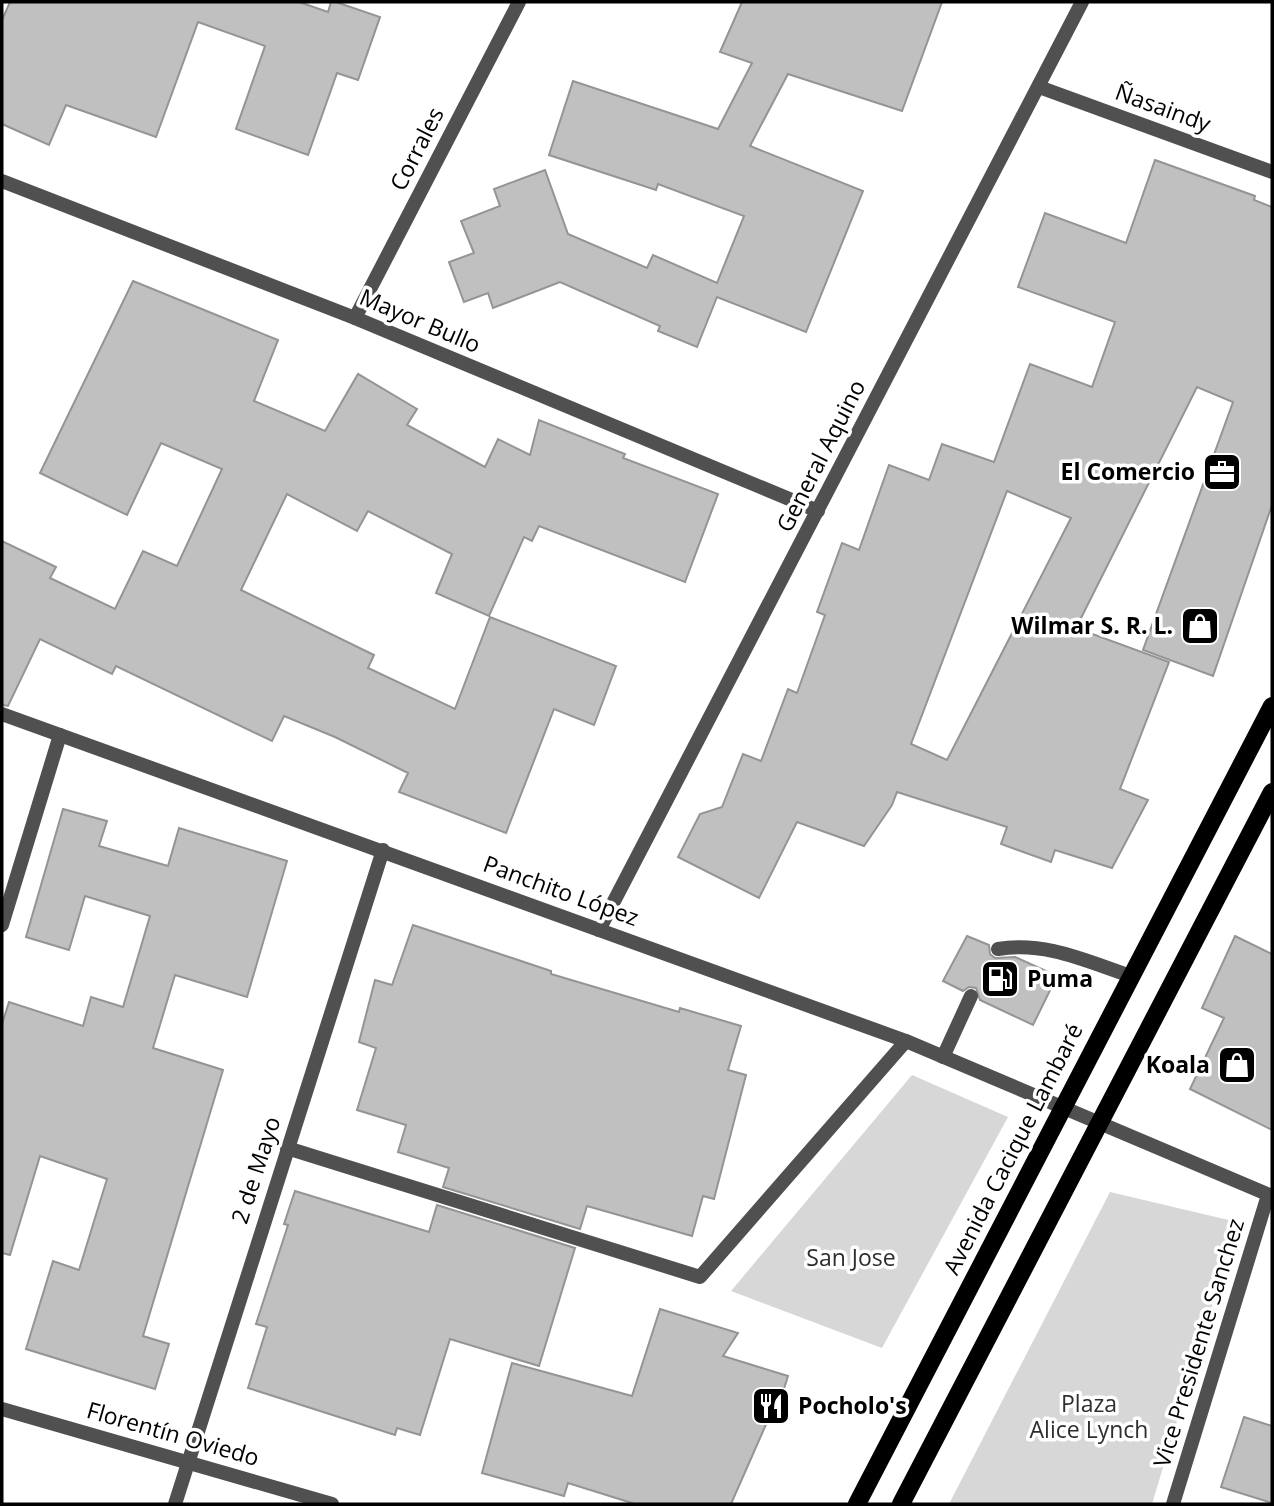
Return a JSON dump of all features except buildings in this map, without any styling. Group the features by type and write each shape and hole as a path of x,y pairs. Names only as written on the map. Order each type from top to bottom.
{"main road":[{"name":"Avenida Cacique Lambaré","path":"857,1504 1272,706"},
{"path":"901,1504 1272,792"}],"street":[{"name":"Corrales","path":"355,318 519,2"},
{"name":"General Aquino","path":"599,930 1082,2"},
{"name":"Ñasaindy","path":"1039,87 1272,172"},
{"name":"Mayor Bullo","path":"2,181 355,318 818,511"},
{"name":"Panchito López","path":"2,713 906,1041 1062,1108 1101,1121 1270,1195"},
{"path":"2,925 61,736"},
{"name":"2 de Mayo","path":"175,1504 383,850"},
{"path":"998,949 1022,945 1048,948 1131,976"},
{"path":"943,1056 971,996"},
{"path":"287,1148 700,1277 906,1041"},
{"name":"Vice Presidente Sanchez","path":"1173,1504 1270,1195"},
{"name":"Florentín Oviedo","path":"2,1409 332,1504"}],"green space":[{"name":"San Jose","path":"912,1075 1008,1117 882,1348 731,1291"},
{"name":"Plaza Alice Lynch","path":"1110,1192 1237,1222 1152,1504 949,1504"}],"place":[{"name":"El Comercio","path":"1222,472"},
{"name":"Wilmar S. R. L.","path":"1200,626"},
{"name":"Puma","path":"1000,979"},
{"name":"Koala","path":"1237,1065"},
{"name":"Pocholo's","path":"771,1406"}]}
